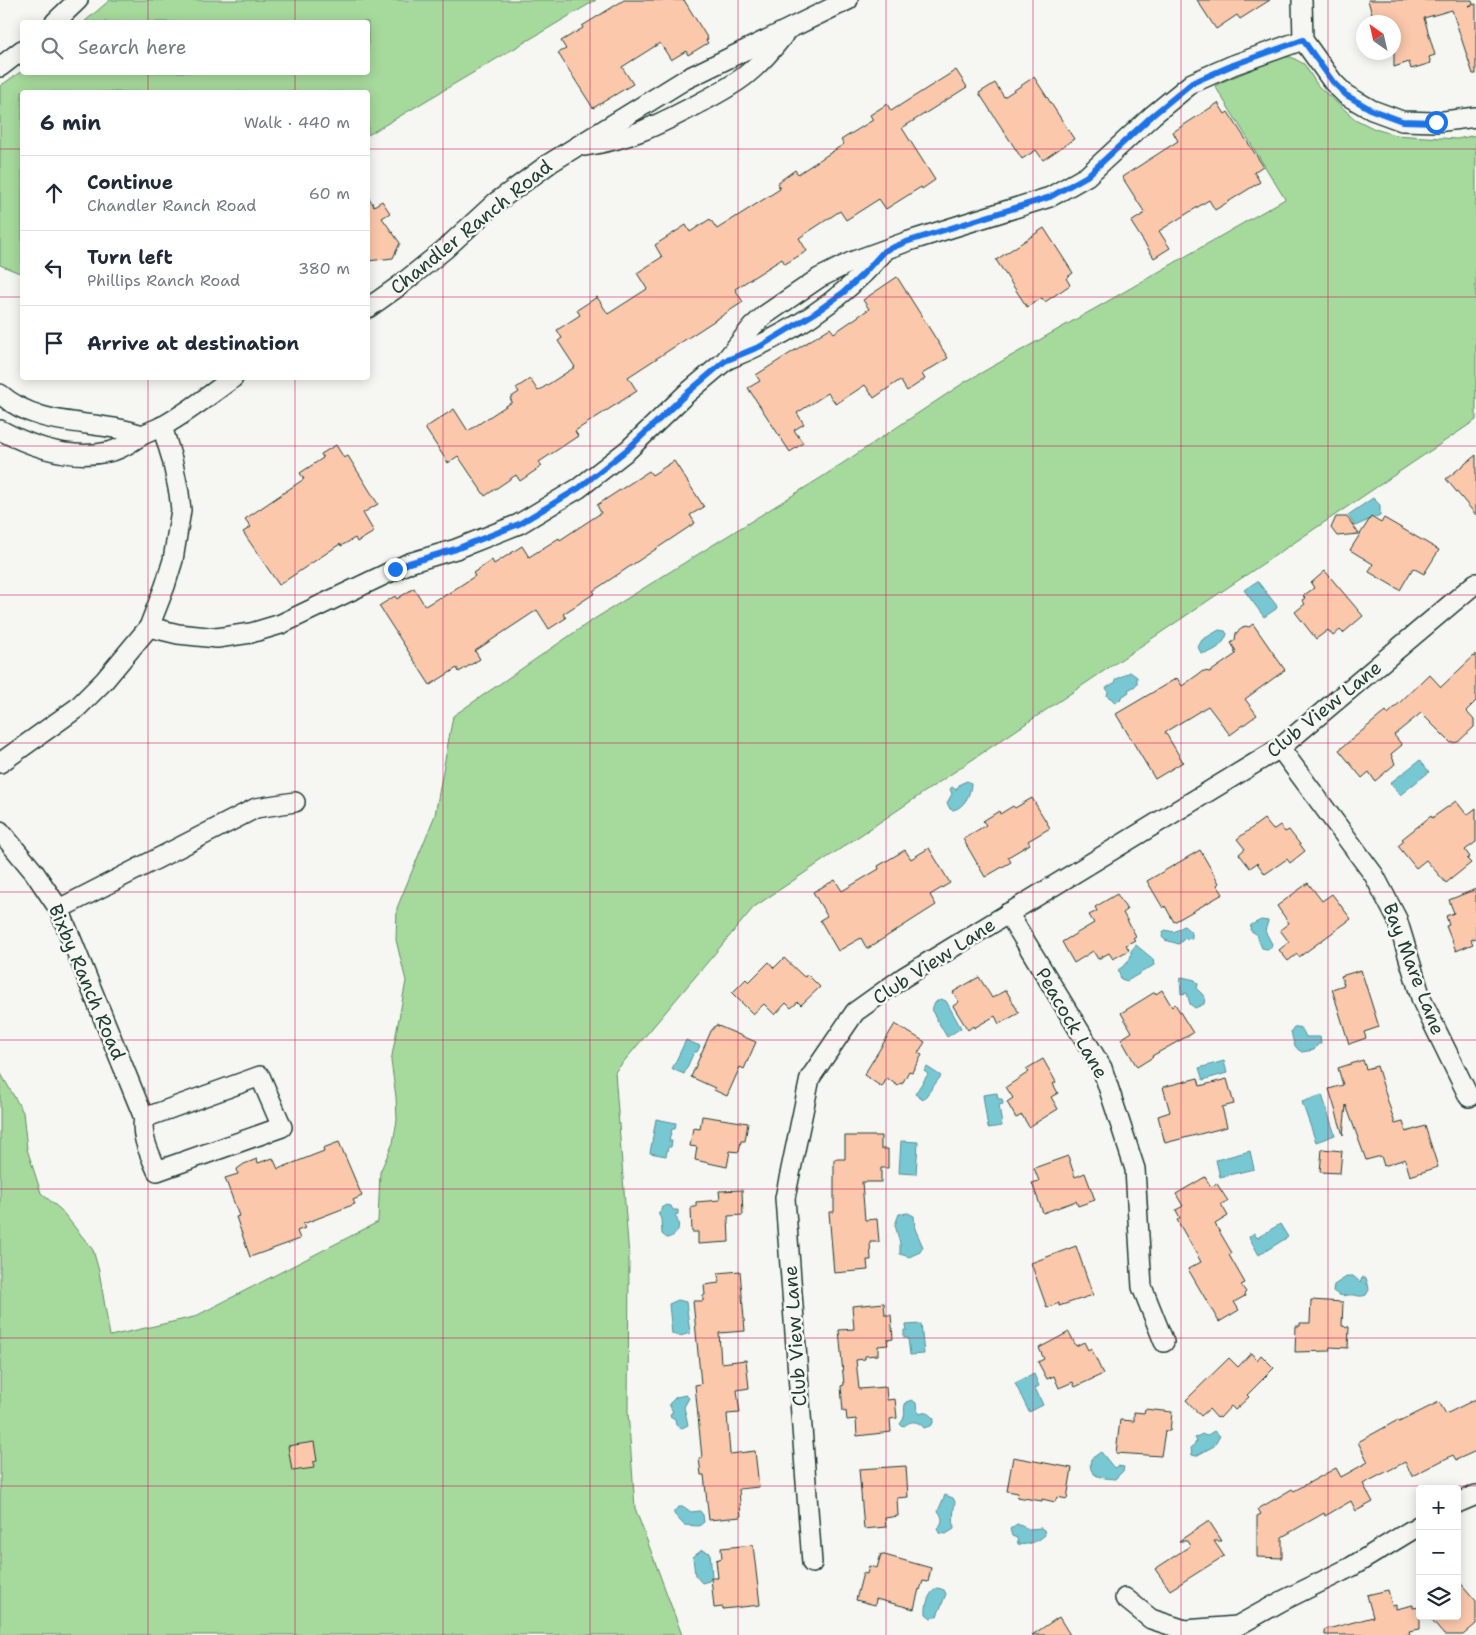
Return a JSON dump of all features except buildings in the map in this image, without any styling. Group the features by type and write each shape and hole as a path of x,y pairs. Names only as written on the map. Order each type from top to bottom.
{"street":[{"path":"57,20 78,0"},
{"name":"Chandler Ranch Road","path":"370,307 445,249 495,203 525,180 624,116 686,79 788,31 848,0"},
{"path":"1302,0 1303,40 1333,82 1346,95 1372,110 1402,121 1436,122 1476,116"},
{"name":"Chandler Ranch Road","path":"576,147 602,144 633,136 716,94 745,76 758,65 788,31"},
{"path":"149,626 178,634 217,638 251,633 281,624 409,563 456,549 519,524 579,488 615,460 686,394 725,361 752,328 780,304 819,278 851,262 906,242 1050,197 1087,176 1160,109 1192,83 1233,65 1303,40"},
{"path":"0,67 20,52"},
{"path":"725,361 761,346 815,313 844,292 884,251"},
{"path":"0,430 23,442 49,450 76,454 108,452 128,445 142,435 162,426 198,404 230,380"},
{"path":"0,394 28,412 58,422 125,429 142,435"},
{"path":"0,763 77,708 104,681 149,626 173,560 181,510 172,459 162,426"},
{"name":"Club View Lane","path":"812,1563 785,1198 810,1078 855,1012 904,977 1280,748 1476,583"},
{"name":"Bay Mare Lane","path":"1280,748 1374,875 1397,919 1422,1001 1469,1097"},
{"path":"59,909 256,808 295,802"},
{"name":"Bixby Ranch Road","path":"0,831 34,872 59,909 144,1118 142,1126 144,1136 157,1171 282,1127 260,1076 144,1118"},
{"name":"Peacock Lane","path":"1008,913 1102,1068 1135,1168 1142,1287 1164,1342"},
{"path":"1461,1502 1476,1495"},
{"path":"1125,1598 1151,1619 1185,1630 1237,1626 1282,1601 1351,1567 1416,1527"}],"green space":[{"path":"110,0 596,0 370,134 370,90 20,90 20,273 0,265 0,86 20,72 20,75 370,75 370,20 86,20"},
{"path":"1282,57 1291,57 1304,64 1318,86 1355,119 1375,129 1395,135 1457,139 1476,135 1476,420 754,907 615,1072 629,1257 628,1412 635,1508 682,1635 0,1635 0,1072 23,1112 27,1149 41,1193 61,1210 93,1250 99,1271 110,1336 194,1317 378,1222 380,1172 393,1143 397,1120 391,1061 406,981 396,940 397,908 435,815 453,716 591,621 822,477 965,382 1285,199 1215,86"}],"water":[{"path":"1373,498 1380,505 1380,515 1355,526 1348,515"},
{"path":"1258,582 1277,606 1276,609 1264,617 1244,590"},
{"path":"1219,630 1225,631 1227,634 1223,642 1209,652 1201,653 1198,647 1202,640"},
{"path":"1130,672 1137,677 1137,685 1128,690 1129,692 1115,703 1107,696 1108,691 1106,688 1116,682 1115,680"},
{"path":"1420,760 1429,772 1400,795 1390,783"},
{"path":"967,781 971,783 970,792 966,800 957,809 950,809 947,803 952,794 950,789 952,787 956,790 960,784"},
{"path":"1261,920 1268,921 1265,931 1272,944 1271,948 1262,948 1256,934 1250,930 1251,925"},
{"path":"1184,926 1192,933 1192,939 1185,938 1179,944 1165,940 1162,937 1165,930 1174,932"},
{"path":"1136,945 1153,959 1154,965 1127,981 1121,979 1118,970 1129,960 1131,951"},
{"path":"1182,977 1195,980 1198,984 1197,989 1205,997 1204,1004 1195,1008 1190,1004 1187,993 1181,994 1180,979"},
{"path":"941,999 946,1001 961,1028 947,1037 932,1011 937,1001"},
{"path":"1294,1027 1301,1028 1306,1037 1320,1037 1321,1044 1318,1044 1314,1050 1302,1052 1295,1046 1292,1037 1291,1031"},
{"path":"686,1040 700,1046 697,1052 694,1052 684,1074 672,1069"},
{"path":"1224,1061 1227,1073 1203,1080 1199,1068"},
{"path":"927,1067 941,1076 923,1100 915,1094 928,1074 924,1071"},
{"path":"997,1093 998,1099 1002,1099 1003,1104 999,1105 1002,1126 988,1128 983,1095"},
{"path":"1322,1095 1335,1135 1316,1142 1302,1102"},
{"path":"656,1119 676,1123 675,1129 672,1129 669,1141 672,1141 671,1147 668,1147 666,1156 650,1153"},
{"path":"901,1141 918,1142 916,1174 899,1173"},
{"path":"1250,1151 1254,1169 1220,1177 1216,1160"},
{"path":"666,1205 671,1206 673,1210 678,1210 678,1214 675,1215 679,1226 675,1235 667,1238 662,1234 661,1219 658,1213"},
{"path":"908,1213 914,1216 915,1229 923,1247 920,1252 909,1257 900,1254 900,1243 895,1225 899,1214"},
{"path":"1280,1224 1288,1237 1259,1255 1249,1237 1254,1233 1257,1238"},
{"path":"1348,1276 1353,1276 1360,1282 1362,1277 1366,1278 1369,1290 1366,1295 1341,1296 1333,1291 1334,1285"},
{"path":"678,1300 686,1302 690,1333 680,1336 672,1334 669,1304"},
{"path":"921,1324 924,1354 910,1355 908,1338 904,1338 904,1330 907,1330 906,1325"},
{"path":"1034,1374 1039,1386 1035,1388 1043,1405 1029,1412 1015,1383"},
{"path":"686,1395 689,1398 684,1407 688,1425 682,1428 676,1425 675,1419 670,1416 673,1412 669,1404 676,1397"},
{"path":"912,1400 916,1403 920,1414 927,1414 934,1419 932,1425 924,1428 917,1422 908,1423 903,1427 900,1424 904,1418 906,1402"},
{"path":"1214,1431 1220,1436 1214,1446 1196,1456 1192,1455 1191,1448 1197,1441 1195,1438 1202,1434 1206,1436"},
{"path":"1101,1452 1114,1468 1118,1466 1124,1467 1123,1471 1115,1479 1100,1477 1091,1470 1091,1459"},
{"path":"945,1495 953,1498 955,1502 954,1529 946,1534 939,1533 937,1528 942,1522 938,1511"},
{"path":"679,1507 684,1507 691,1512 700,1511 704,1522 699,1526 684,1525 674,1514 674,1511"},
{"path":"1017,1524 1029,1529 1041,1528 1044,1530 1045,1535 1033,1542 1018,1544 1017,1538 1012,1536 1010,1529"},
{"path":"702,1550 710,1553 712,1576 709,1581 702,1583 695,1575 693,1557"},
{"path":"938,1588 944,1590 946,1594 937,1616 931,1618 926,1614 926,1607 930,1595"}],"route":[{"path":"395,569 456,549 519,524 579,488 629,448 686,394 725,361 761,346 815,313 844,292 884,251 906,242 1050,197 1087,176 1173,98 1192,83 1212,74 1303,40 1321,67 1346,95 1372,110 1402,121 1436,122"}]}
